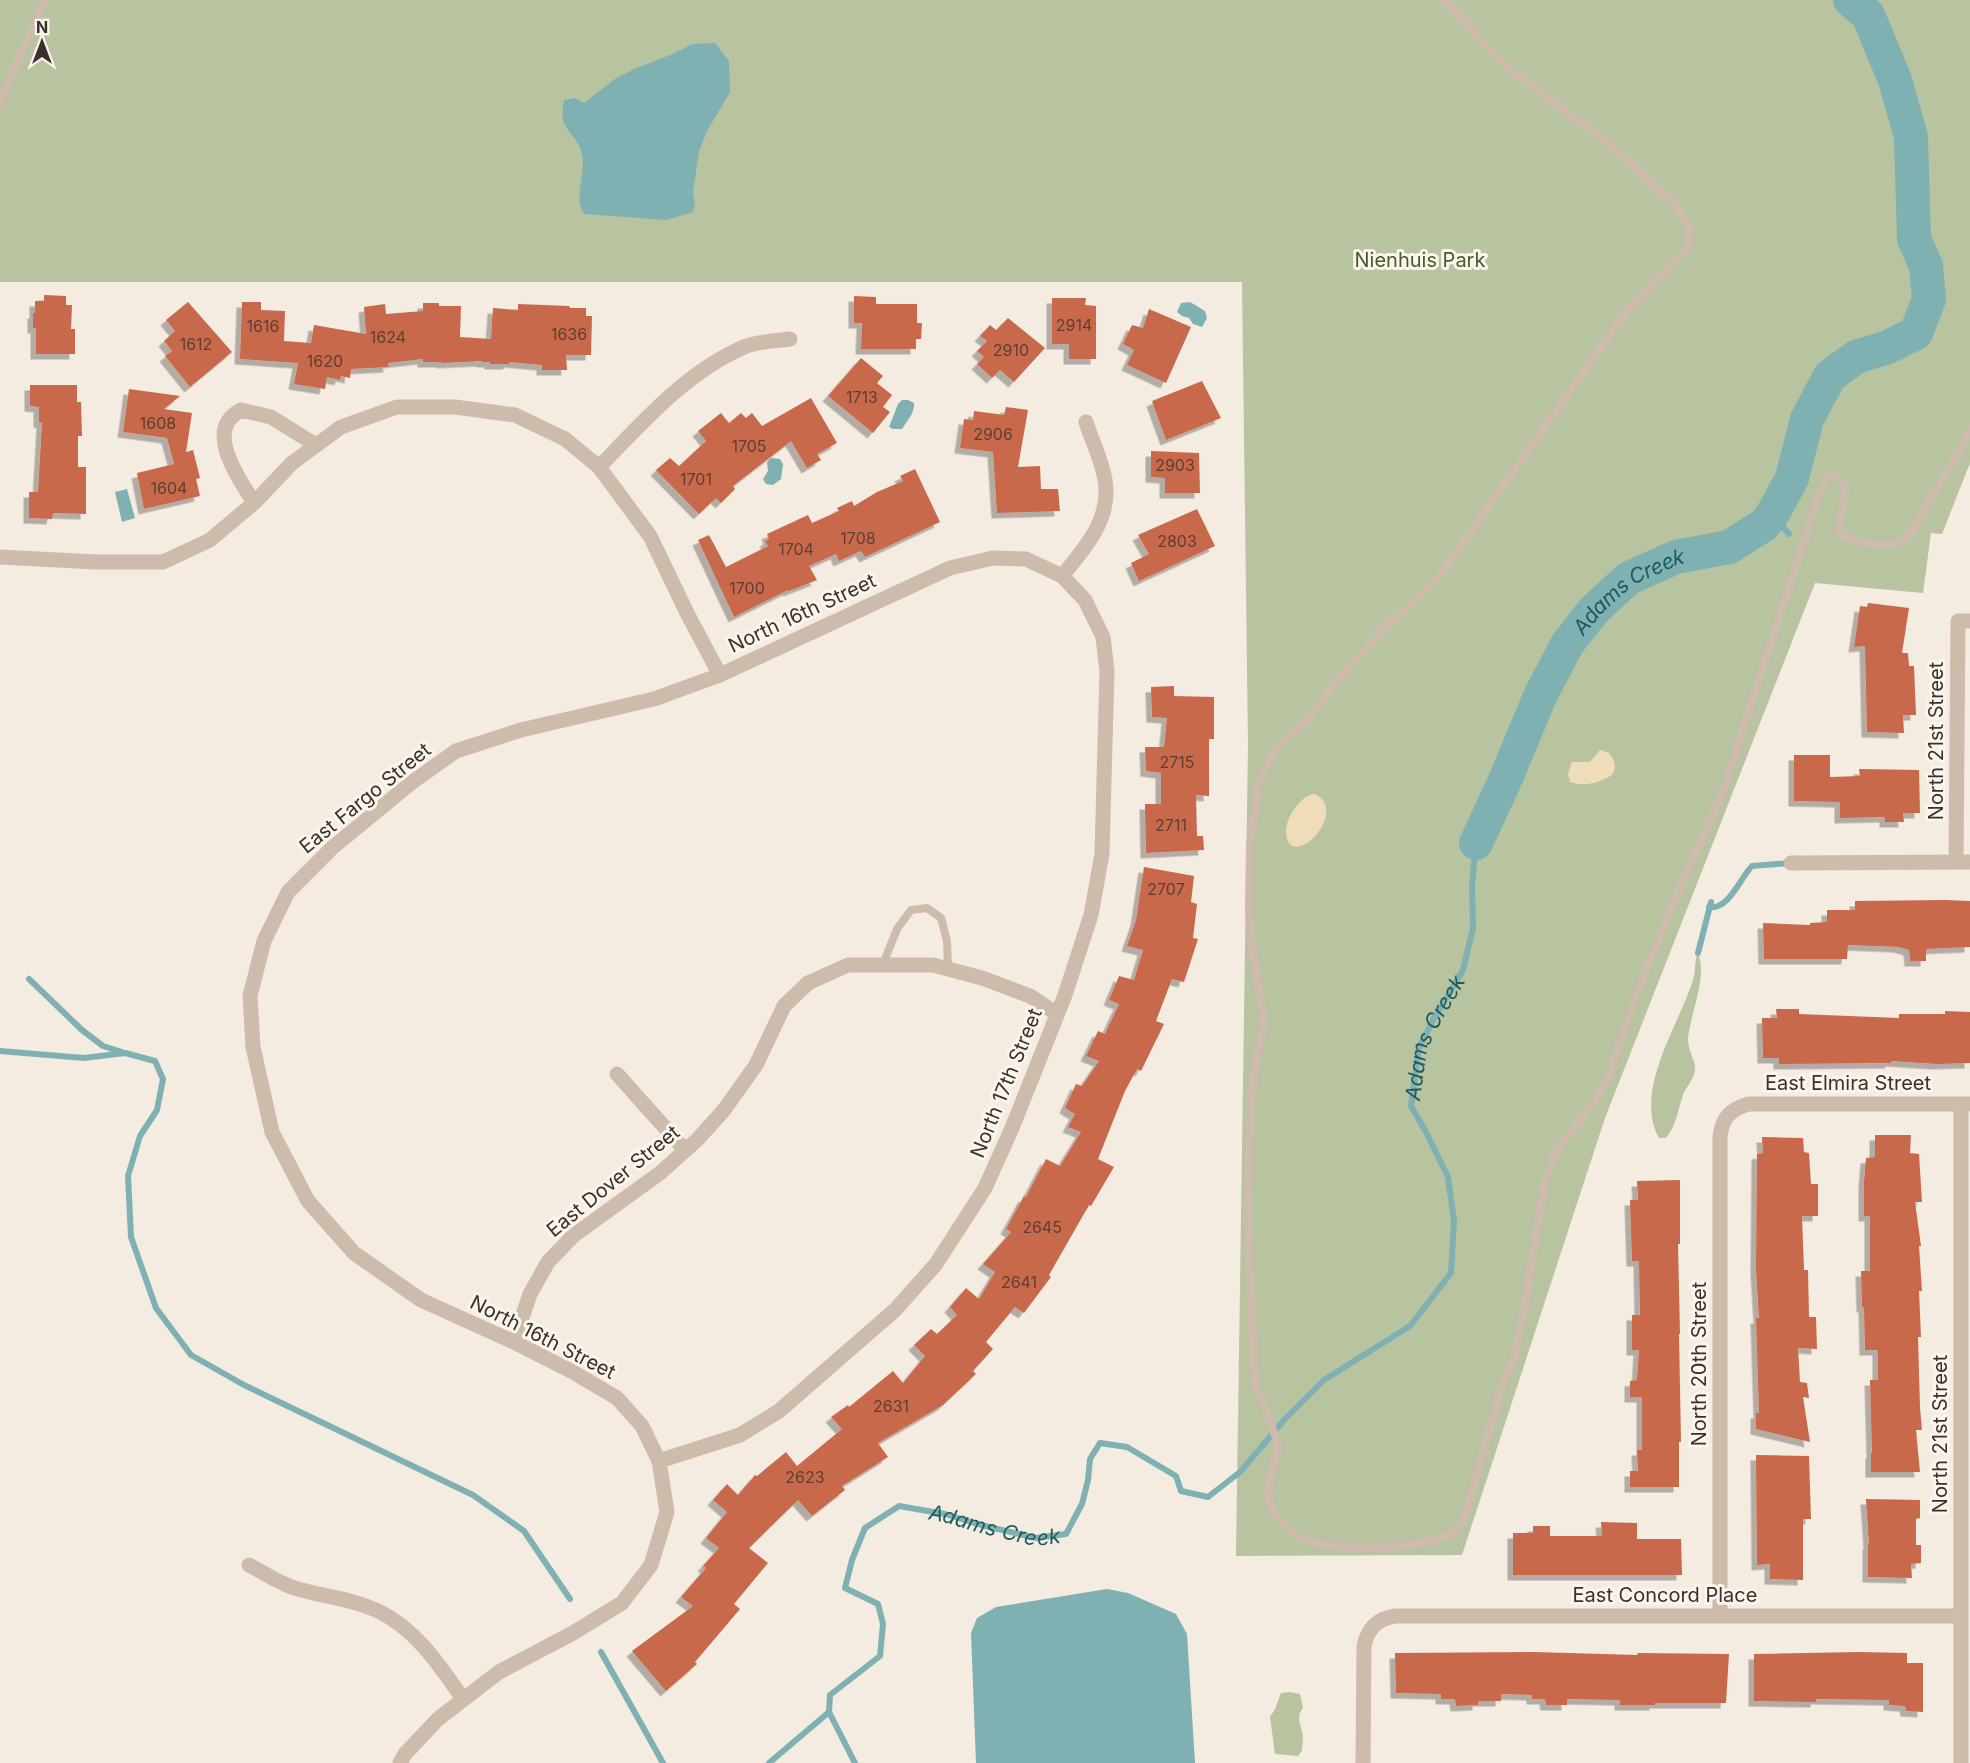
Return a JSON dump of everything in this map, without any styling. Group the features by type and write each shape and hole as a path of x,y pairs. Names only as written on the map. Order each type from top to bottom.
{"street":[{"path":"599,467 658,407 702,371 746,346 790,339"},
{"name":"North 16th Street","path":"0,557 96,562 163,562 210,540 254,503 292,463 342,427 397,407 455,407 515,415 565,439 599,467 650,536 720,675 950,568 993,558 1026,559 1062,576"},
{"path":"254,503 234,470 226,446 224,432 226,422 231,415 241,410 271,417 316,445"},
{"path":"1062,576 1088,543 1100,521 1107,500 1105,479 1086,422"},
{"name":"North 17th Street","path":"659,1461 740,1435 779,1411 894,1310 936,1264 985,1188 1058,1014 1091,915 1102,854 1107,671 1103,637 1085,600 1062,576"},
{"name":"North 21st Street","path":"1963,862 1964,621"},
{"name":"East Fargo Street","path":"250,996 264,940 288,892 332,848 411,783 456,751 521,730 654,699 720,675"},
{"path":"1791,863 1963,862"},
{"name":"East Dover Street","path":"514,1342 530,1294 548,1262 573,1236 660,1173 724,1110 756,1065 784,1006 808,982 848,965 933,965 982,978 1029,996 1058,1014"},
{"name":"North 16th Street","path":"250,996 253,1047 272,1132 308,1201 354,1253 421,1300 514,1342 573,1372 617,1398 642,1426 659,1461 667,1512 651,1565 622,1603 573,1633 499,1672 438,1719 405,1754 400,1763"},
{"path":"617,1074 685,1150"},
{"name":"East Elmira Street","path":"1728,1114 1734,1109 1749,1104 1966,1104"},
{"name":"North 21st Street","path":"1961,1763 1966,1104"},
{"name":"North 20th Street","path":"1720,1616 1720,1137 1721,1128 1728,1114"},
{"path":"249,1565 296,1589 345,1599 379,1611 409,1632 440,1665 463,1700"},
{"name":"East Concord Place","path":"1363,1763 1364,1646 1372,1626 1386,1618 1395,1616 1961,1617"}],"lane":[{"path":"0,105 6,86 45,0"},
{"path":"1444,0 1507,67 1615,149 1675,205 1687,223 1690,235 1689,246 1623,316 1442,572 1377,635 1333,686 1312,715 1277,748 1263,771 1257,790 1249,869 1252,945 1264,1019 1251,1100 1248,1219 1254,1367 1256,1386 1277,1440 1277,1453 1268,1489 1270,1503 1276,1515 1294,1534 1308,1542 1345,1547 1400,1546 1435,1540 1452,1534 1461,1523 1472,1494 1500,1392 1513,1361 1525,1305 1544,1185 1550,1165 1559,1147 1594,1102 1606,1082 1646,969 1722,794 1823,483 1827,478 1834,476 1843,481 1845,496 1837,525 1838,532 1842,536 1862,542 1882,544 1902,541 1916,526 1955,461 1970,429"},
{"path":"883,964 897,929 911,910 927,908 941,918 947,940 948,969"}],"green space":[{"name":"Nienhuis Park","path":"0,0 1970,0 1970,463 1942,534 1931,533 1923,593 1815,583 1605,1118 1462,1555 1236,1556 1248,745 1242,282 0,282"},
{"path":"1698,953 1701,963 1700,984 1688,1039 1695,1071 1683,1095 1672,1128 1666,1138 1659,1138 1652,1120 1651,1100 1655,1079 1669,1037 1693,980"},
{"path":"1281,1693 1300,1694 1303,1708 1299,1717 1303,1736 1302,1751 1298,1756 1275,1754 1270,1717"}],"sand":[{"path":"1600,750 1609,753 1613,758 1615,766 1612,775 1592,783 1570,782 1568,774 1572,762 1590,762"},
{"path":"1315,794 1324,803 1326,813 1323,825 1315,836 1297,847 1290,844 1286,833 1288,821 1299,803 1309,795"}],"water":[{"path":"715,43 729,61 730,92 707,131 699,152 693,192 695,204 693,212 666,220 584,214 580,201 582,155 579,145 563,121 564,100 575,98 584,103 615,79 634,69 692,44"},
{"path":"1190,302 1205,311 1207,318 1202,327 1193,324 1189,318 1177,312 1181,303"},
{"path":"902,400 914,403 913,410 902,429 893,429 889,427 898,404"},
{"path":"771,458 780,459 783,464 781,479 773,485 766,484 763,479 768,471 767,462"},
{"path":"127,489 135,518 122,522 115,492"},
{"path":"1107,1589 1128,1593 1176,1614 1187,1634 1195,1763 976,1763 971,1633 977,1618 996,1607"}],"building":[{"path":"44,295 66,296 66,305 72,305 71,329 75,329 75,354 36,354 36,328 33,328 33,313 35,313 35,301 44,301"},
{"path":"854,296 876,297 876,304 917,304 917,323 922,323 921,339 916,339 916,349 861,349 862,323 854,323"},
{"path":"1052,298 1086,298 1085,305 1096,306 1096,359 1069,359 1069,344 1052,344"},
{"path":"188,302 232,352 190,387 165,356 172,351 164,341 175,331 166,320"},
{"path":"242,302 261,302 261,310 285,311 284,341 311,343 314,325 366,334 364,307 385,304 386,314 423,311 423,303 461,306 460,337 491,339 493,308 518,310 518,304 586,308 586,316 592,316 591,355 566,355 567,370 542,370 542,365 509,362 509,364 490,364 490,362 482,361 442,363 423,362 423,359 388,363 389,367 351,369 350,378 341,376 340,380 327,377 325,389 294,384 298,363 240,359"},
{"path":"1149,309 1191,327 1166,383 1127,365 1134,350 1123,344 1132,325 1143,328"},
{"path":"1008,318 1045,348 1014,382 1000,370 992,378 977,364 984,357 977,351 987,341 980,336 990,325 996,330"},
{"path":"861,358 883,376 877,383 892,395 883,407 890,412 873,433 828,396"},
{"path":"1202,381 1221,418 1166,440 1152,401"},
{"path":"30,385 77,385 77,402 81,402 82,436 78,436 78,467 86,467 86,514 53,513 52,519 29,518 29,492 38,492 42,423 39,422 39,407 30,406"},
{"path":"129,389 180,396 164,409 192,413 186,452 193,450 200,478 196,479 200,496 144,509 137,473 174,464 167,438 123,432"},
{"path":"811,398 837,443 817,454 821,460 807,468 791,441 733,486 735,489 721,503 716,498 699,514 656,470 670,458 679,466 706,441 698,431 721,413 729,423 741,413 746,418 752,413 762,426"},
{"path":"1006,407 1028,410 1018,467 1040,466 1041,489 1058,489 1060,511 997,513 993,452 960,448 964,419 973,420 974,411 1004,415"},
{"path":"1151,451 1199,453 1200,493 1165,493 1165,478 1151,477"},
{"path":"915,469 940,522 865,557 861,551 839,561 836,554 809,566 817,580 788,590 734,617 698,540 709,535 726,567 768,546 765,541 769,539 767,534 808,515 812,523 839,511 837,508 852,501 854,506 877,492 903,481 900,476"},
{"path":"1197,509 1215,546 1139,581 1131,563 1149,554 1138,535"},
{"path":"1868,603 1909,608 1902,653 1908,653 1909,666 1914,666 1916,715 1903,715 1904,733 1867,732 1865,646 1854,647 1860,606 1867,607"},
{"path":"1174,686 1174,696 1214,697 1214,739 1209,739 1209,796 1196,795 1197,836 1203,836 1204,850 1146,853 1145,804 1161,804 1161,773 1146,771 1145,747 1164,747 1167,718 1152,717 1151,687"},
{"path":"1794,755 1830,755 1830,777 1860,776 1859,769 1919,770 1920,813 1903,813 1904,822 1885,822 1885,817 1840,818 1840,802 1794,801"},
{"path":"1144,867 1194,876 1191,902 1197,904 1193,938 1198,939 1184,982 1172,979 1156,1021 1164,1024 1141,1071 1137,1069 1125,1091 1098,1159 1114,1167 1091,1206 1089,1205 1049,1275 1051,1277 1024,1313 1015,1307 986,1342 993,1349 973,1371 976,1374 943,1405 878,1443 888,1457 842,1486 845,1490 812,1516 798,1500 749,1548 768,1563 734,1604 740,1609 695,1662 697,1664 666,1691 632,1651 693,1606 681,1597 706,1568 703,1566 719,1548 706,1538 727,1512 713,1500 727,1484 738,1495 755,1475 757,1476 786,1452 797,1466 842,1429 831,1417 848,1405 849,1407 893,1371 903,1383 925,1356 914,1345 931,1329 937,1334 957,1315 950,1307 966,1288 979,1299 995,1272 983,1264 1011,1232 1006,1229 1046,1159 1060,1166 1081,1132 1068,1127 1075,1114 1065,1108 1076,1084 1082,1086 1099,1061 1086,1056 1098,1031 1105,1034 1119,1004 1109,1000 1119,976 1134,980 1143,950 1127,946 1136,920"},
{"path":"1855,901 1970,901 1970,947 1926,949 1926,961 1910,961 1909,950 1899,947 1848,945 1847,959 1764,959 1763,923 1810,925 1810,923 1827,922 1827,910 1855,910"},
{"path":"1776,1009 1799,1009 1799,1014 1899,1018 1899,1014 1970,1012 1970,1063 1937,1064 1891,1061 1891,1063 1779,1064 1779,1058 1763,1058 1762,1018 1777,1018"},
{"path":"1875,1135 1911,1135 1910,1153 1919,1154 1922,1202 1915,1202 1921,1246 1919,1246 1922,1291 1919,1291 1921,1337 1918,1337 1922,1430 1916,1430 1920,1472 1871,1472 1870,1380 1878,1380 1878,1350 1865,1350 1861,1271 1870,1271 1870,1216 1864,1216 1864,1182 1866,1158 1875,1157"},
{"path":"1762,1137 1803,1138 1804,1152 1809,1153 1811,1184 1818,1184 1818,1216 1802,1216 1804,1270 1808,1270 1809,1317 1816,1317 1817,1349 1798,1348 1800,1382 1807,1383 1809,1398 1803,1397 1810,1442 1756,1429 1756,1413 1759,1413 1756,1318 1759,1318 1756,1270 1757,1154 1763,1153"},
{"path":"1680,1180 1680,1244 1678,1244 1681,1442 1679,1442 1679,1487 1630,1487 1630,1471 1638,1471 1637,1450 1642,1450 1642,1397 1630,1397 1630,1381 1637,1380 1639,1350 1632,1350 1632,1315 1640,1315 1639,1261 1632,1261 1630,1200 1638,1200 1637,1181"},
{"path":"1756,1455 1809,1456 1811,1519 1803,1519 1803,1580 1770,1579 1770,1564 1757,1565"},
{"path":"1866,1499 1920,1500 1920,1518 1916,1519 1916,1545 1921,1545 1921,1563 1911,1564 1912,1578 1868,1577 1869,1544"},
{"path":"1601,1522 1637,1523 1637,1539 1681,1539 1682,1575 1513,1575 1513,1533 1533,1533 1533,1526 1550,1526 1550,1536 1602,1536"},
{"path":"1534,1652 1638,1655 1637,1653 1729,1654 1726,1703 1620,1705 1620,1700 1567,1699 1567,1705 1546,1705 1545,1699 1532,1699 1532,1695 1501,1694 1501,1701 1478,1701 1478,1705 1456,1706 1455,1699 1441,1699 1441,1694 1396,1693 1395,1653"},
{"path":"1907,1653 1907,1663 1923,1663 1923,1712 1906,1711 1905,1706 1889,1705 1889,1700 1754,1701 1754,1654"}],"waterway":[{"name":"Adams Creek","path":"1476,843 1541,694 1568,643 1594,610 1629,578 1676,557 1729,547 1764,525 1792,478 1807,419 1830,376 1856,357 1888,347 1916,333 1929,299 1926,266 1914,239 1911,137 1895,80 1868,15 1850,0"},
{"path":"1772,515 1789,534"},
{"name":"Adams Creek","path":"855,1763 829,1712 830,1695 880,1656 883,1624 878,1604 845,1588 852,1560 865,1528 899,1506 945,1514 1036,1538 1066,1534 1082,1504 1090,1459 1100,1443 1127,1447 1176,1476 1181,1491 1208,1497 1240,1472 1285,1419 1324,1380 1410,1326 1451,1273 1454,1221 1448,1177 1411,1106 1419,1048 1463,970 1473,928 1472,884 1476,843"},
{"path":"1709,907 1716,907 1728,899 1752,866 1791,863"},
{"path":"1698,953 1711,902"},
{"path":"29,979 82,1030 103,1046 122,1052"},
{"path":"0,1051 84,1058 125,1053 155,1061 163,1079 157,1110 140,1136 128,1176 131,1237 156,1308 191,1355 244,1385 473,1495 524,1531 570,1599"},
{"path":"601,1652 663,1763"},
{"path":"769,1763 829,1712"}]}
